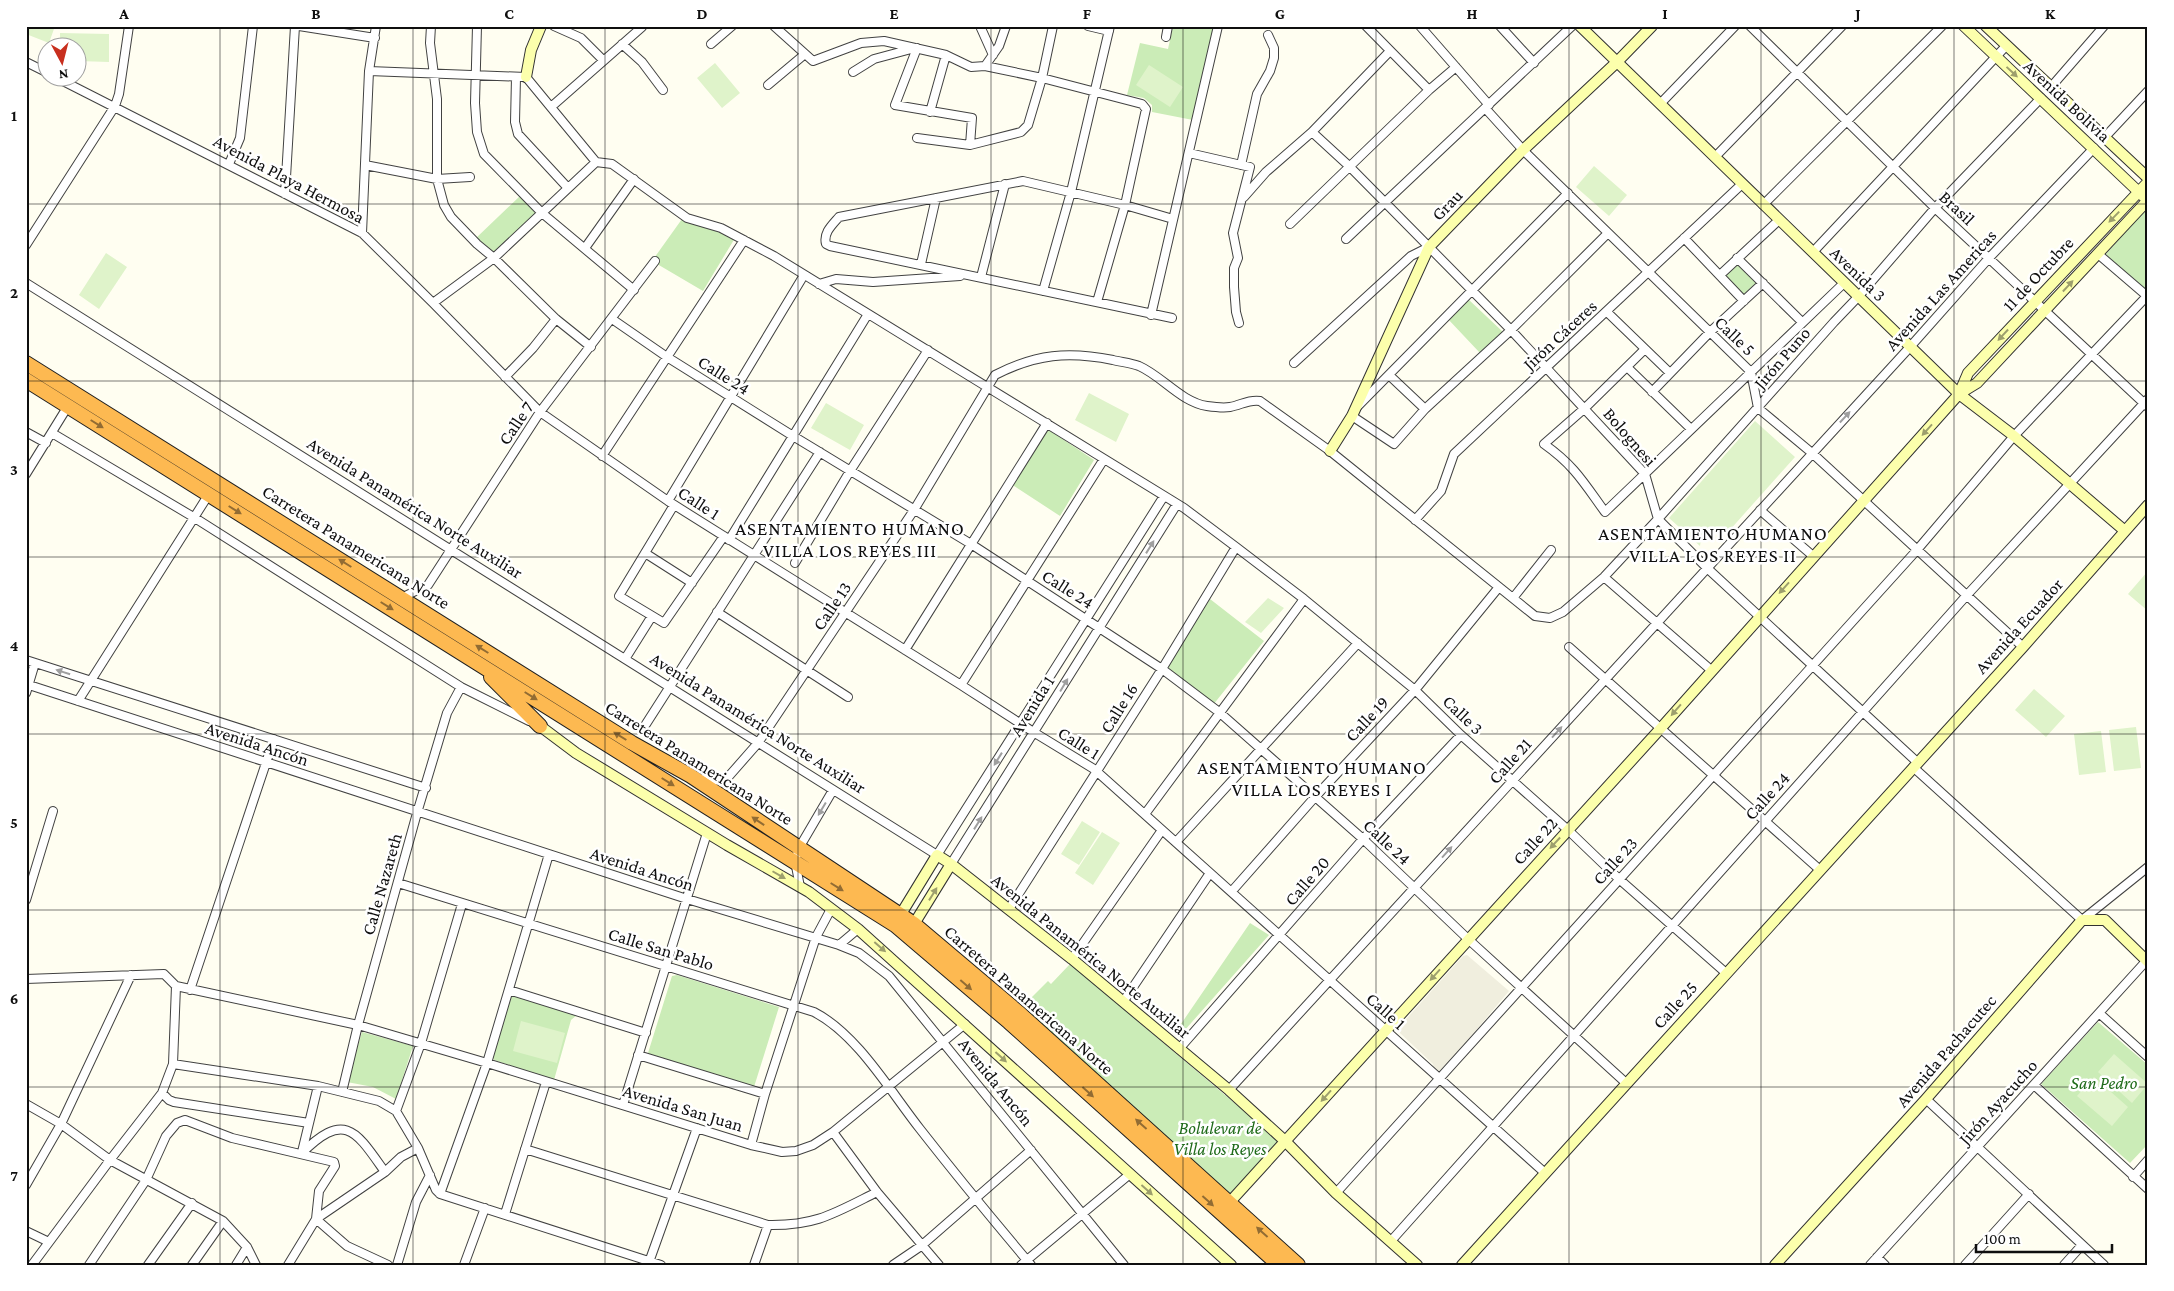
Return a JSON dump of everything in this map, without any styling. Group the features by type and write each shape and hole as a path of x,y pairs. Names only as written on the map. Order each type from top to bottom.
{"highway":[{"name":"Carretera Panamericana Norte","path":"26,363 632,743 691,776 907,934 1009,1022 1279,1265"},
{"name":"Carretera Panamericana Norte","path":"26,380 474,660 900,914 1018,1012 1298,1265"},
{"path":"474,660 540,726"}],"street":[{"path":"26,245 115,106 119,94 128,26"},
{"path":"229,164 240,138 253,26"},
{"path":"285,194 294,26"},
{"path":"299,26 375,38"},
{"path":"362,233 369,71 376,26"},
{"path":"431,26 430,43 435,74 437,179 444,205 451,217 556,319 591,347"},
{"path":"477,26 475,76 477,132 484,154 542,213 634,290"},
{"path":"541,26 521,77 514,122 518,134 568,188"},
{"path":"554,26 580,38 603,60"},
{"path":"711,44 732,26"},
{"path":"774,26 813,61 861,43 884,41 946,55 971,68 985,66 1042,78 1142,104 1146,108 1125,205 1097,302"},
{"path":"980,26 993,55"},
{"path":"985,66 993,55 1006,26"},
{"path":"917,138 970,145 1021,132 1028,125 1042,78 1052,26"},
{"path":"1043,291 1072,192 1110,28 1088,26"},
{"path":"1166,37 1168,26"},
{"path":"1150,315 1218,26"},
{"path":"1366,26 1429,90"},
{"name":"Calle 5","path":"1420,26 1523,150 1751,372 1758,408"},
{"path":"1500,26 1534,63"},
{"path":"1346,239 1572,26"},
{"name":"Avenida 3","path":"1580,26 1959,394 2014,436 2125,531"},
{"name":"Grau","path":"1330,452 1354,413 1429,247 1523,150 1617,62 1652,26"},
{"path":"1660,104 1735,26"},
{"name":"Brasil","path":"1750,26 1935,208 2146,403"},
{"path":"1715,157 1842,26"},
{"path":"1763,205 1942,26"},
{"name":"Avenida Bolivia","path":"1964,26 2148,200"},
{"name":"Avenida Bolivia","path":"1986,26 2148,178"},
{"path":"2051,87 2104,26"},
{"path":"551,107 642,27"},
{"path":"1241,165 1256,94 1270,71 1274,58 1274,48 1268,35"},
{"path":"622,44 642,62 663,90"},
{"path":"1812,252 2006,46"},
{"path":"853,72 874,59 916,48"},
{"path":"916,48 895,105 972,118 970,145"},
{"path":"1242,198 1266,172 1312,132 1390,51"},
{"path":"768,86 806,54"},
{"path":"930,112 946,55"},
{"path":"26,62 38,68"},
{"path":"1290,224 1429,90 1456,67"},
{"path":"369,71 521,77 551,107 596,162 494,258 433,302"},
{"name":"Avenida Playa Hermosa","path":"78,88 362,233 433,302 540,412"},
{"path":"2104,137 2148,91"},
{"name":"Jirón Puno","path":"1513,598 1535,616 1550,618 1563,612 1604,577 1858,297 1935,208 2041,98"},
{"name":"Bolognesi","path":"1312,132 1349,166 1384,204 1511,330 1645,474 1658,519 1707,568 1862,712 1915,765 2082,920"},
{"name":"Avenida Las Americas","path":"1812,453 1989,258 2094,148"},
{"path":"1188,153 1250,167 1233,234 1238,258 1234,268 1234,287 1239,323"},
{"name":"Calle 3","path":"596,162 612,164 687,218 721,228 804,275 1177,504 1304,599 1415,690 1461,735 1568,830 1619,879 1726,973"},
{"path":"364,165 437,179 470,177"},
{"path":"585,248 634,180"},
{"path":"1172,318 1150,315 921,264 830,246 826,244 825,240 826,234 839,217 1024,181 1125,205 1173,219"},
{"name":"11 de Octubre","path":"1959,394 1968,373 2148,182"},
{"path":"980,277 1005,184"},
{"name":"Jirón Cáceres","path":"1415,520 1441,491 1454,454 1742,184"},
{"path":"1568,194 1471,289 1354,413 1394,444 1425,409 1511,330 1608,233"},
{"path":"921,264 936,198"},
{"name":"11 de Octubre","path":"1864,501 1959,394 1977,383 2148,200"},
{"path":"1720,275 1779,220"},
{"path":"1684,238 1744,301"},
{"path":"602,456 744,240"},
{"path":"1294,363 1411,256 1429,247"},
{"path":"2098,254 2147,295"},
{"path":"1737,258 1802,322"},
{"name":"Calle 7","path":"402,598 428,585 540,412 655,260"},
{"path":"804,275 671,503 645,554 619,596 664,623 692,582 727,538 793,436 868,314"},
{"path":"819,284 836,279 872,282 970,275"},
{"name":"Avenida Panamérica Norte Auxiliar","path":"26,283 951,864 1072,959 1229,1090 1336,1193 1417,1265"},
{"path":"1652,392 1710,332 1763,283"},
{"path":"1645,350 1585,408 1544,444 1562,456 1577,471 1605,512 1844,283"},
{"name":"Calle 23","path":"1336,1193 1917,550 2014,436 2147,295"},
{"path":"1607,312 1670,373"},
{"path":"505,377 533,348 556,319"},
{"name":"Calle 24","path":"612,319 667,357 971,544 1162,668 1219,712 1315,796 1626,1083"},
{"path":"795,563 850,471 928,350"},
{"name":"Calle 13","path":"691,776 710,781 724,780 734,772 758,743 914,510 995,375 1045,357 1063,354 1100,358 1139,366 1195,402 1208,406 1231,407 1253,400 1260,401 1330,452"},
{"path":"1627,368 1691,430"},
{"path":"1388,375 1425,409"},
{"name":"Calle 24","path":"1391,1241 1967,595 2146,403"},
{"path":"26,474 68,406"},
{"path":"1758,408 1812,453 2022,647"},
{"name":"Calle 1","path":"540,412 671,503 1097,771 1545,1173"},
{"path":"905,650 1047,423"},
{"path":"26,432 46,443"},
{"path":"52,433 195,518 461,687 540,726 576,753 800,887 832,909 858,929 965,1024 1226,1263"},
{"path":"646,724 820,452"},
{"path":"1330,452 1513,598 1551,550"},
{"name":"Calle 21","path":"1229,1090 1812,453"},
{"path":"961,685 1104,459"},
{"path":"78,701 209,494"},
{"name":"Avenida 1","path":"900,914 1164,496"},
{"name":"Calle 22","path":"1229,1204 1864,501"},
{"name":"Avenida 1","path":"914,924 1177,504"},
{"name":"Avenida Ecuador","path":"1915,765 2148,505"},
{"path":"1760,510 1813,556"},
{"name":"Calle 16","path":"1009,909 1162,668 1236,547"},
{"path":"645,554 692,582"},
{"path":"1604,577 1711,670"},
{"name":"Calle 19","path":"1232,891 1315,796 1415,690 1499,587"},
{"path":"1145,814 1304,599"},
{"path":"718,612 848,697"},
{"path":"625,659 652,616"},
{"path":"1176,842 1358,643"},
{"path":"1569,646 1820,870"},
{"name":"Avenida Ancón","path":"26,660 426,788"},
{"path":"27,687 35,663"},
{"name":"Avenida Ancón","path":"27,687 78,701 687,899 816,937 859,954 889,976 944,1041 1124,1265"},
{"name":"Calle Nazareth","path":"342,1092 358,1025 447,714 461,687"},
{"name":"Calle 20","path":"1179,1049 1363,839 1461,735"},
{"path":"190,990 274,739"},
{"name":"Calle 25","path":"1462,1265 1915,765"},
{"path":"800,887 797,854 833,790"},
{"path":"26,900 53,811"},
{"path":"1072,959 1162,830"},
{"path":"623,1105 707,833"},
{"path":"440,1194 487,1063 549,854"},
{"name":"Avenida Pachacutec","path":"1775,1265 1926,1099 2082,920 2148,867"},
{"path":"1122,1002 1210,873"},
{"name":"Calle San Pablo","path":"398,883 794,1005 830,1020 842,1030 888,1087 1026,1263"},
{"path":"396,1112 421,1043 462,904"},
{"path":"751,1145 765,1094 816,937 832,909"},
{"path":"2082,920 2105,920 2147,961"},
{"path":"840,945 858,929"},
{"name":"Jirón Ayacucho","path":"1870,1265 2147,961"},
{"name":"Avenida San Juan","path":"26,979 164,974 176,986 358,1025 751,1145 782,1152 796,1151 813,1145 833,1132 965,1024"},
{"path":"26,1185 61,1124 131,975"},
{"path":"32,1265 162,1093 172,1064 176,986"},
{"path":"509,990 646,1033"},
{"path":"2099,1013 2148,1057"},
{"path":"638,1055 765,1094"},
{"path":"172,1064 318,1086 379,1101 396,1112 418,1148 436,1190 440,1194 648,1263 661,1265"},
{"path":"504,1214 546,1082"},
{"path":"2034,1085 2148,1189"},
{"path":"301,1154 318,1086"},
{"path":"162,1093 174,1102 309,1123"},
{"path":"1926,1099 2104,1265"},
{"path":"26,1104 61,1124 110,1160 223,1221 247,1246 256,1265"},
{"path":"89,1265 146,1180 166,1136 177,1123 185,1120 232,1138 334,1162 335,1166 319,1191 316,1219"},
{"path":"648,1263 697,1128"},
{"path":"301,1154 315,1140 343,1129 353,1132 362,1140 385,1172"},
{"path":"833,1132 876,1192 939,1265"},
{"path":"288,1265 316,1219 385,1172 401,1157 418,1148"},
{"path":"525,1149 672,1193 768,1225 792,1225 812,1222 876,1192"},
{"path":"893,1265 921,1246 1031,1150"},
{"path":"2133,1176 2148,1160"},
{"path":"1026,1263 1130,1174"},
{"path":"397,1265 416,1202 430,1175"},
{"path":"1965,1265 2029,1194"},
{"path":"148,1265 192,1204"},
{"path":"464,1265 485,1208"},
{"path":"316,1219 347,1246 388,1265"},
{"path":"192,1265 223,1221"},
{"path":"754,1265 768,1225"},
{"path":"26,1230 48,1242"},
{"path":"2064,1265 2082,1244"},
{"path":"236,1265 247,1246"},
{"path":"366,1254 373,1265"},
{"path":"1877,1257 1885,1265"}],"green space":[{"path":"26,26 55,26 51,38 38,39 26,34"},
{"path":"1173,26 1215,26 1193,120 1152,112 1152,105 1144,98 1127,95 1140,43 1168,49"},
{"path":"60,33 109,34 109,62 88,61 88,38 60,38"},
{"path":"715,63 740,93 722,108 697,78"},
{"path":"1149,65 1183,87 1170,107 1136,85"},
{"path":"1594,166 1627,195 1609,216 1576,187"},
{"path":"520,196 536,213 496,252 490,253 475,239"},
{"path":"2145,210 2148,210 2148,289 2145,292 2105,255"},
{"path":"682,219 735,238 703,291 652,261"},
{"path":"106,253 127,267 99,309 79,295"},
{"path":"1736,261 1757,282 1743,295 1722,274"},
{"path":"1468,299 1503,332 1480,353 1447,318"},
{"path":"1089,393 1129,414 1116,442 1075,420"},
{"path":"826,403 864,425 850,450 811,428"},
{"path":"1755,421 1795,457 1728,532 1702,531 1700,546 1669,518"},
{"path":"1046,428 1094,460 1060,516 1011,484"},
{"path":"2148,571 2148,611 2128,594"},
{"path":"1268,598 1284,608 1261,633 1245,622"},
{"path":"1210,599 1264,641 1213,705 1167,667"},
{"path":"2034,689 2065,716 2046,737 2015,710"},
{"path":"2136,727 2141,768 2114,771 2109,730"},
{"path":"2101,731 2106,772 2079,775 2074,734"},
{"path":"1082,821 1100,832 1079,865 1061,854"},
{"path":"1102,832 1120,843 1093,885 1075,873"},
{"path":"1250,923 1269,935 1184,1031 1181,1024"},
{"name":"Bolulevar de Villa los Reyes","path":"1070,964 1277,1139 1277,1144 1229,1197 1021,1008 1048,981 1051,984"},
{"path":"677,975 779,1007 754,1087 651,1056 648,1053 672,976"},
{"path":"511,994 577,1015 571,1020 554,1080 494,1060 492,1055"},
{"path":"521,1021 565,1033 557,1063 513,1051"},
{"name":"San Pedro","path":"2098,1022 2148,1065 2148,1144 2130,1163 2041,1084"},
{"path":"362,1032 413,1046 396,1099 373,1087 347,1082"},
{"path":"2114,1054 2148,1084 2132,1103 2098,1072"},
{"path":"2094,1077 2128,1107 2112,1126 2077,1096"}],"shaded area":[{"path":"1467,955 1509,991 1440,1073 1400,1033 1399,1027 1463,956"}],"district":[{"name":"ASENTAMIENTO HUMANO VILLA LOS REYES III","path":"850,539"},
{"name":"ASENTAMIENTO HUMANO VILLA LOS REYES II","path":"1713,544"},
{"name":"ASENTAMIENTO HUMANO VILLA LOS REYES I","path":"1312,778"}]}
